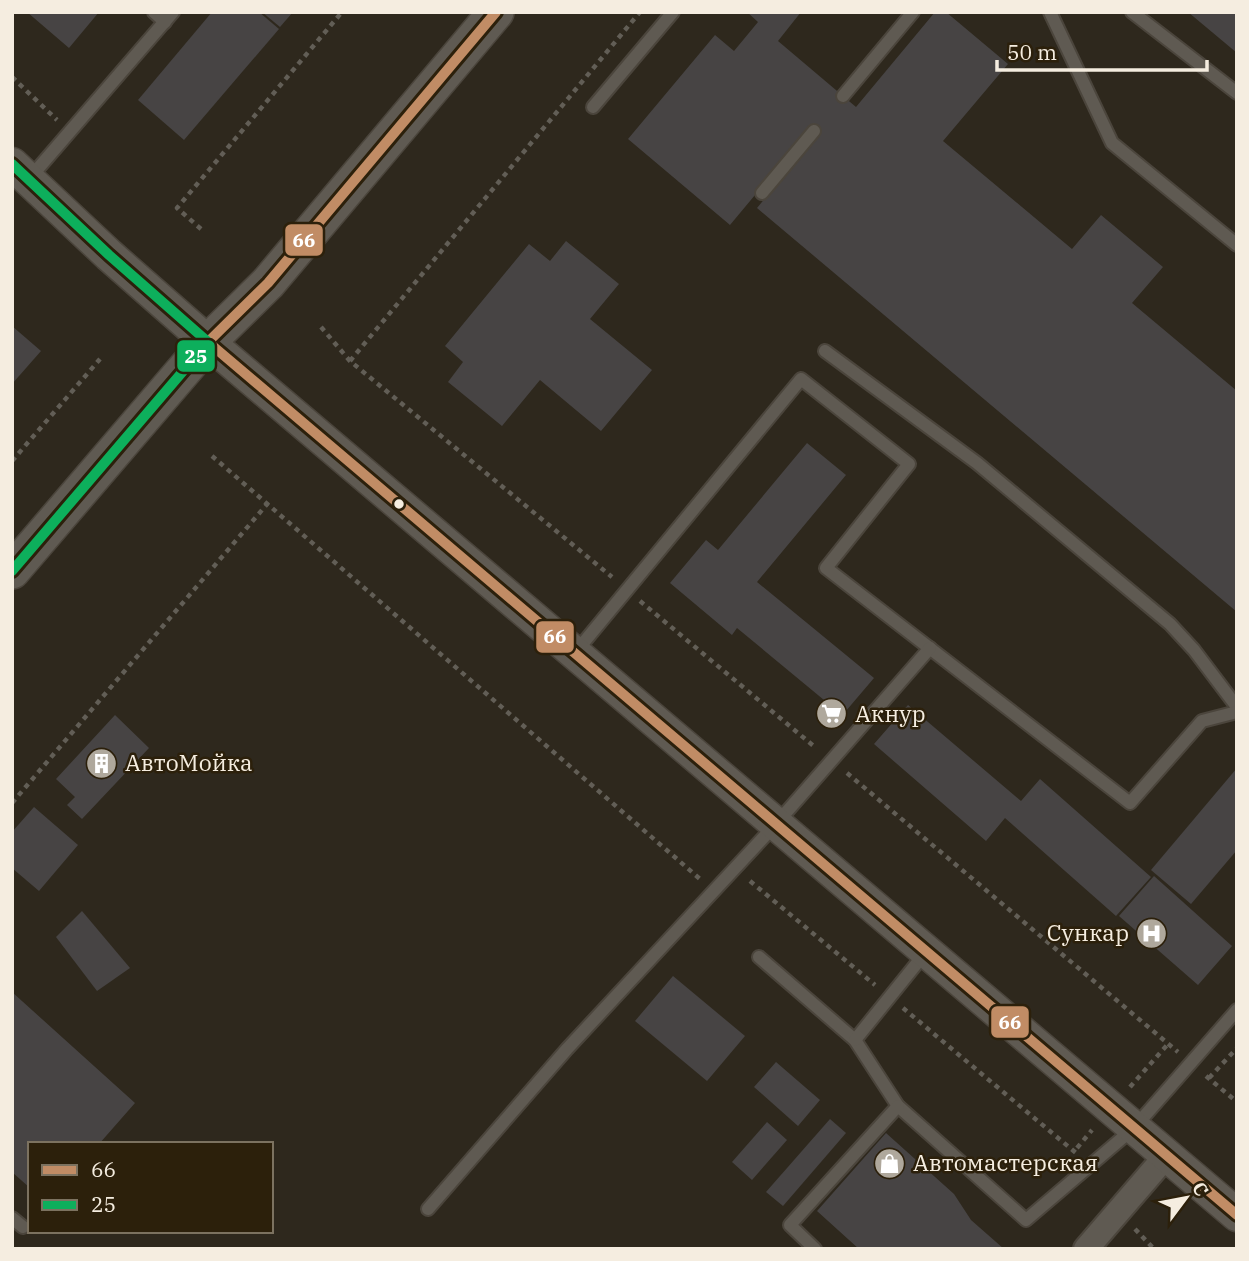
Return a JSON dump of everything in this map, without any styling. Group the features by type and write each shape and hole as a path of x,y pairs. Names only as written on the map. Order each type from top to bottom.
{"main road":[{"path":"12,571 208,342 268,283 496,12"}],"street":[{"path":"18,174 208,342 1237,1215"},
{"path":"1086,1249 1166,1156"}],"lane":[{"path":"18,174 70,132 169,17 154,12"},
{"path":"593,107 673,12"},
{"path":"843,96 914,12"},
{"path":"1050,12 1111,143 1237,245"},
{"path":"1132,12 1237,93"},
{"path":"762,193 814,131"},
{"path":"825,351 977,463 1170,624 1194,650 1237,707"},
{"path":"575,653 801,379 909,464 826,568 1130,803 1202,720 1237,712"},
{"path":"428,1209 567,1049 776,824 930,648"},
{"path":"855,1040 926,951"},
{"path":"759,957 855,1040 898,1106 1026,1220 1134,1128 1237,1010"},
{"path":"815,1249 790,1225 898,1106"}],"path":[{"path":"201,229 177,208 342,12"},
{"path":"350,361 640,12"},
{"path":"12,77 70,132"},
{"path":"321,327 350,361 831,760 1237,1102"},
{"path":"12,461 100,359"},
{"path":"12,803 268,502 212,456"},
{"path":"1209,1078 1237,1048"}],"building":[{"path":"27,12 99,12 69,48"},
{"path":"212,12 259,12 279,29 184,140 138,100"},
{"path":"262,12 293,12 280,27"},
{"path":"747,12 801,12 778,41 856,107 935,12 946,12 1008,64 943,141 1072,249 1101,215 1163,267 1132,303 1237,391 1237,612 757,208 818,134 811,128 730,225 628,139 715,35 734,51 758,22"},
{"path":"1188,12 1237,12 1237,53"},
{"path":"566,241 619,284 590,319 652,370 601,431 540,380 502,426 448,382 463,362 445,346 529,244 550,261"},
{"path":"12,326 41,351 12,384"},
{"path":"807,443 846,475 757,582 874,678 834,725 822,715 830,705 737,628 732,635 670,583 706,540 718,550"},
{"path":"908,705 1021,801 1040,779 1151,877 1116,916 1005,818 986,841 874,744"},
{"name":"АвтоМойка","path":"115,715 149,748 82,819 67,805 75,797 56,779"},
{"path":"1237,768 1237,850 1191,904 1151,870"},
{"path":"34,807 78,845 39,891 12,868 12,832"},
{"path":"1154,876 1232,946 1198,985 1119,916"},
{"path":"82,911 130,968 97,991 56,937"},
{"path":"673,976 745,1036 707,1081 635,1021"},
{"path":"12,992 135,1103 101,1142 28,1142 28,1186 12,1172"},
{"path":"776,1062 820,1100 798,1126 754,1087"},
{"path":"830,1119 846,1133 783,1206 766,1192"},
{"path":"767,1122 787,1140 752,1180 732,1162"},
{"name":"Автомастерская","path":"886,1133 954,1194 971,1220 1004,1249 859,1249 817,1211"}],"transit line":[{"name":"66","path":"496,12 268,283 208,342 1237,1215"},
{"name":"25","path":"12,164 109,255 208,342 12,571"}],"place":[{"name":"Акнур","path":"832,714"},
{"name":"АвтоМойка","path":"102,763"},
{"name":"Сункар","path":"1152,933"},
{"name":"Автомастерская","path":"890,1163"}]}
